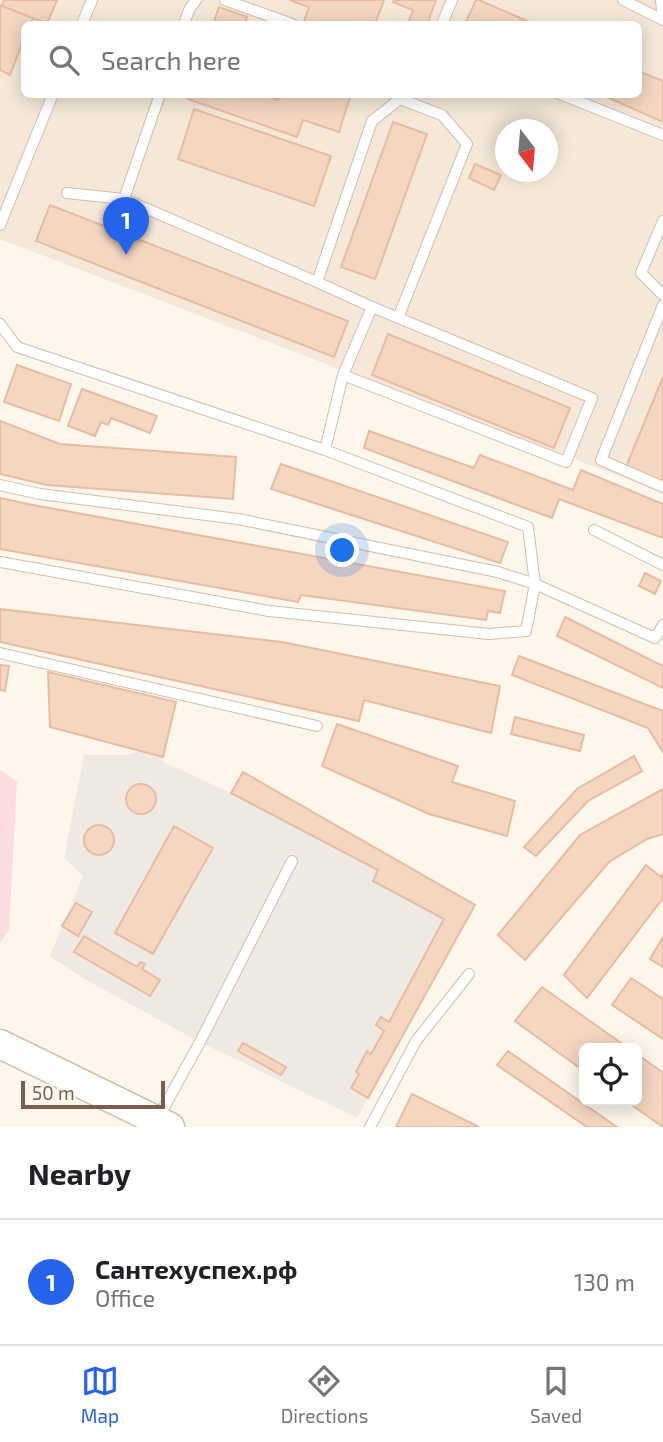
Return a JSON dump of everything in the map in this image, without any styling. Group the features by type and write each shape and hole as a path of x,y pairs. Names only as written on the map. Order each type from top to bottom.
{"main road":[{"path":"0,1044 163,1124"}],"lane":[{"path":"83,21 92,0"},
{"path":"185,21 196,0"},
{"path":"225,0 284,21"},
{"path":"443,21 452,0"},
{"path":"623,0 663,20"},
{"path":"661,0 663,20"},
{"path":"0,225 51,98"},
{"path":"124,199 159,98"},
{"path":"570,98 663,135"},
{"path":"317,282 372,121 400,99 442,115 467,144 398,318"},
{"path":"66,193 124,199 372,307 592,398 566,462 344,375"},
{"path":"663,221 641,273 663,295"},
{"path":"663,305 601,460 663,487"},
{"path":"326,450 344,375 372,307"},
{"path":"0,324 18,347 326,450 528,527 535,584 526,631 489,634 269,611 0,562"},
{"path":"0,485 40,494 238,519 498,572 535,584 659,640 663,625"},
{"path":"594,530 663,565"},
{"path":"0,653 317,726"},
{"path":"163,1124 200,1042 292,861"},
{"path":"370,1127 416,1041 469,974"}],"shaded area":[{"path":"0,0 663,0 663,493 0,239"},
{"path":"141,751 163,757 163,762 231,793 378,870 373,881 444,919 389,1022 381,1017 377,1025 384,1031 371,1054 367,1052 356,1071 359,1074 351,1088 368,1098 357,1118 194,1039 83,978 50,956 83,876 64,858 84,755 126,755"},
{"path":"0,770 17,781 9,930 0,943"}],"building":[{"path":"4,0 57,0 48,21 40,21 2,6"},
{"path":"289,0 384,0 376,21 304,21 309,7"},
{"path":"436,0 428,21 409,21 413,10 393,2"},
{"path":"476,0 479,0 527,21 466,21"},
{"path":"0,5 33,18 32,21 21,21 21,46 10,75 0,70"},
{"path":"219,7 247,17 246,21 214,21"},
{"path":"642,73 663,81 663,122 609,98 642,98"},
{"path":"350,98 339,132 303,120 297,137 188,99"},
{"path":"194,109 331,156 314,206 178,159"},
{"path":"393,122 427,134 375,279 341,267"},
{"path":"475,164 495,172 495,182 498,182 494,190 469,178"},
{"path":"50,205 348,321 334,357 36,241"},
{"path":"388,334 570,408 554,448 372,375"},
{"path":"17,365 71,384 59,421 4,402"},
{"path":"663,377 663,477 661,481 626,467"},
{"path":"82,389 157,416 150,433 111,418 108,425 101,422 95,436 68,426"},
{"path":"0,421 60,444 236,457 233,499 47,485 0,474"},
{"path":"369,431 474,468 480,455 573,490 581,470 663,504 663,538 559,499 552,518 364,448"},
{"path":"281,464 508,542 500,563 271,489"},
{"path":"0,498 505,591 500,613 488,611 486,620 301,595 298,602 0,549"},
{"path":"645,573 661,581 655,594 639,586"},
{"path":"0,609 282,642 500,686 491,733 364,700 359,721 0,642"},
{"path":"565,617 663,666 663,688 557,636"},
{"path":"519,656 663,711 663,752 648,728 512,675"},
{"path":"0,665 9,666 5,691 0,690"},
{"path":"48,672 176,702 163,757 50,727"},
{"path":"515,717 584,735 580,751 511,734"},
{"path":"337,724 458,766 452,782 515,801 507,836 429,814 322,766"},
{"path":"634,756 642,771 588,801 536,856 524,847 577,789"},
{"path":"243,772 475,905 368,1098 351,1088 359,1074 356,1072 367,1051 371,1054 384,1031 376,1025 381,1017 389,1022 444,919 373,881 378,870 231,793"},
{"path":"141,784 147,785 155,793 155,805 147,813 141,814 135,813 127,805 126,799 127,793 135,785"},
{"path":"663,789 663,834 647,839 609,862 525,960 498,935 580,835"},
{"path":"99,825 110,829 114,840 110,851 99,855 88,851 84,840 88,829"},
{"path":"174,826 213,848 153,954 115,933"},
{"path":"646,865 661,877 663,873 663,898 587,998 564,975"},
{"path":"76,903 92,912 78,936 62,926"},
{"path":"84,936 137,967 140,962 145,964 142,969 160,980 150,996 74,952"},
{"path":"663,937 663,967 650,959"},
{"path":"631,978 663,999 663,1039 612,1005"},
{"path":"542,987 621,1043 579,1043 579,1067 515,1021"},
{"path":"243,1043 286,1067 281,1075 238,1051"},
{"path":"508,1051 579,1101 579,1106 587,1106 617,1127 587,1127 497,1065"},
{"path":"642,1058 663,1073 663,1127 633,1106 642,1106"},
{"path":"412,1094 479,1127 396,1127"}],"place":[{"name":"Сантехуспех.рф","path":"126,255"}]}
